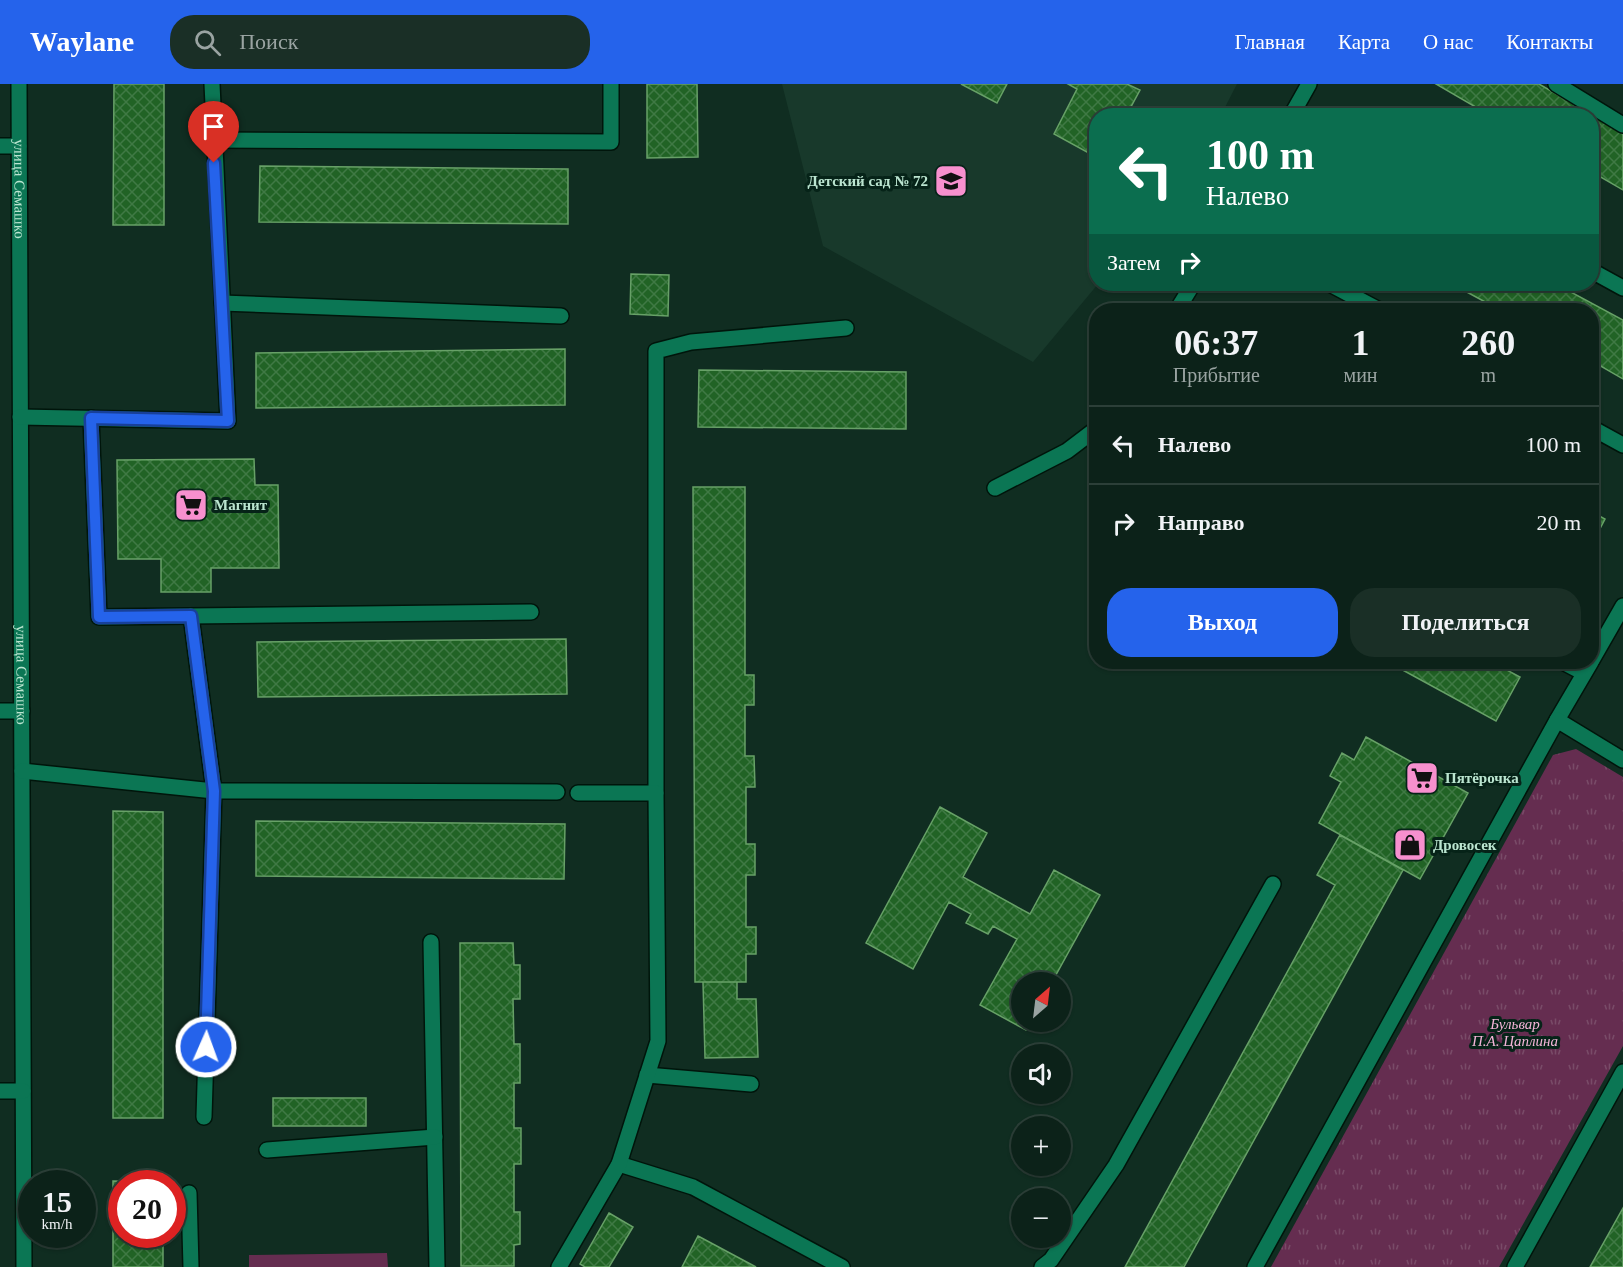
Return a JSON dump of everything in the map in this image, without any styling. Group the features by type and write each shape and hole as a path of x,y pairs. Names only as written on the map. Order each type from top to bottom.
{"street":[{"name":"улица Семашко","path":"19,84 24,1267"},
{"path":"20,417 228,421 212,84"},
{"path":"213,140 611,142 611,84"},
{"path":"1299,108 1309,84"},
{"path":"1556,84 1595,108"},
{"path":"1599,110 1623,125"},
{"path":"0,146 19,146"},
{"path":"1599,276 1623,288"},
{"path":"1343,291 1366,303"},
{"path":"222,303 561,316"},
{"path":"559,1267 619,1164 658,1041 656,351 691,342 846,328"},
{"path":"91,418 99,617 531,612"},
{"path":"1599,432 1623,445"},
{"path":"995,488 1067,451 1089,434"},
{"path":"1599,648 1623,606"},
{"path":"191,616 214,791 204,1117"},
{"path":"1255,1267 1587,669"},
{"path":"0,711 22,711"},
{"path":"1557,720 1623,760"},
{"path":"22,771 214,791 556,792"},
{"path":"578,793 656,793"},
{"path":"1042,1267 1051,1260 1116,1165 1273,884"},
{"path":"431,942 437,1267"},
{"path":"1515,1267 1623,1072"},
{"path":"647,1075 751,1084"},
{"path":"0,1091 23,1090"},
{"path":"267,1150 435,1137"},
{"path":"619,1164 693,1187 842,1267"},
{"path":"189,1193 191,1267"}],"shaded area":[{"name":"Детский сад № 72","path":"782,84 1237,84 1225,108 1089,108 1089,291 1092,291 1033,362 823,246"}],"green space":[{"name":"Бульвар П.А. Цаплина","path":"1576,749 1623,777 1623,1046 1499,1267 1271,1267 1553,755"},
{"path":"387,1253 388,1267 249,1267 249,1255"}],"building":[{"path":"114,84 164,84 164,225 113,225"},
{"path":"647,84 697,84 698,157 647,158"},
{"path":"961,84 1007,84 997,103"},
{"path":"1068,84 1127,84 1140,90 1130,108 1089,108 1089,153 1054,134 1077,89"},
{"path":"1436,84 1539,84 1581,108 1477,108"},
{"path":"1599,118 1623,132 1623,190 1599,176"},
{"path":"260,166 568,169 568,224 259,222"},
{"path":"631,274 669,275 668,316 630,314"},
{"path":"1465,291 1569,291 1591,303 1487,303"},
{"path":"1599,307 1623,320 1623,379 1599,365"},
{"path":"565,349 565,405 256,408 256,353"},
{"path":"699,370 906,372 906,429 698,427"},
{"path":"254,459 255,485 278,485 279,568 211,568 211,592 161,592 161,559 118,559 117,460"},
{"path":"693,487 745,487 745,675 754,675 754,705 745,705 745,756 754,756 755,787 746,787 746,844 755,844 755,875 746,875 746,927 756,927 756,954 746,954 746,982 695,982"},
{"path":"1599,516 1605,519 1599,531"},
{"path":"566,639 567,694 258,697 257,642"},
{"path":"1401,669 1505,669 1520,677 1496,721"},
{"path":"1366,737 1468,793 1420,879 1319,823 1341,782 1330,776 1342,753 1354,760"},
{"path":"940,807 987,833 963,877 1030,914 1054,870 1100,895 1058,972 1011,972 1011,1022 980,1005 1017,939 993,926 988,934 966,923 971,914 949,902 913,969 866,943"},
{"path":"113,811 163,812 163,1118 113,1118"},
{"path":"256,821 565,824 564,879 256,876"},
{"path":"1340,835 1403,870 1184,1267 1125,1267 1335,885 1317,875"},
{"path":"460,943 513,943 514,965 520,965 520,999 513,999 514,1044 520,1044 520,1083 514,1083 514,1128 521,1128 521,1164 514,1164 514,1212 520,1212 520,1244 514,1245 514,1266 461,1266"},
{"path":"703,982 737,982 737,999 756,999 758,1057 705,1058"},
{"path":"273,1098 366,1098 366,1126 273,1126"},
{"path":"1623,1208 1623,1267 1590,1267"},
{"path":"609,1213 633,1227 609,1267 585,1267 580,1264"},
{"path":"698,1236 741,1259 756,1267 682,1267"},
{"path":"113,1248 163,1248 163,1267 113,1267"}],"place":[{"name":"Детский сад № 72","path":"951,181"},
{"name":"Магнит","path":"191,505"},
{"name":"Пятёрочка","path":"1422,778"},
{"name":"Дровосек","path":"1410,845"}],"route":[{"path":"206,1047 214,791 191,616 99,617 91,418 228,421 214,163"}]}
